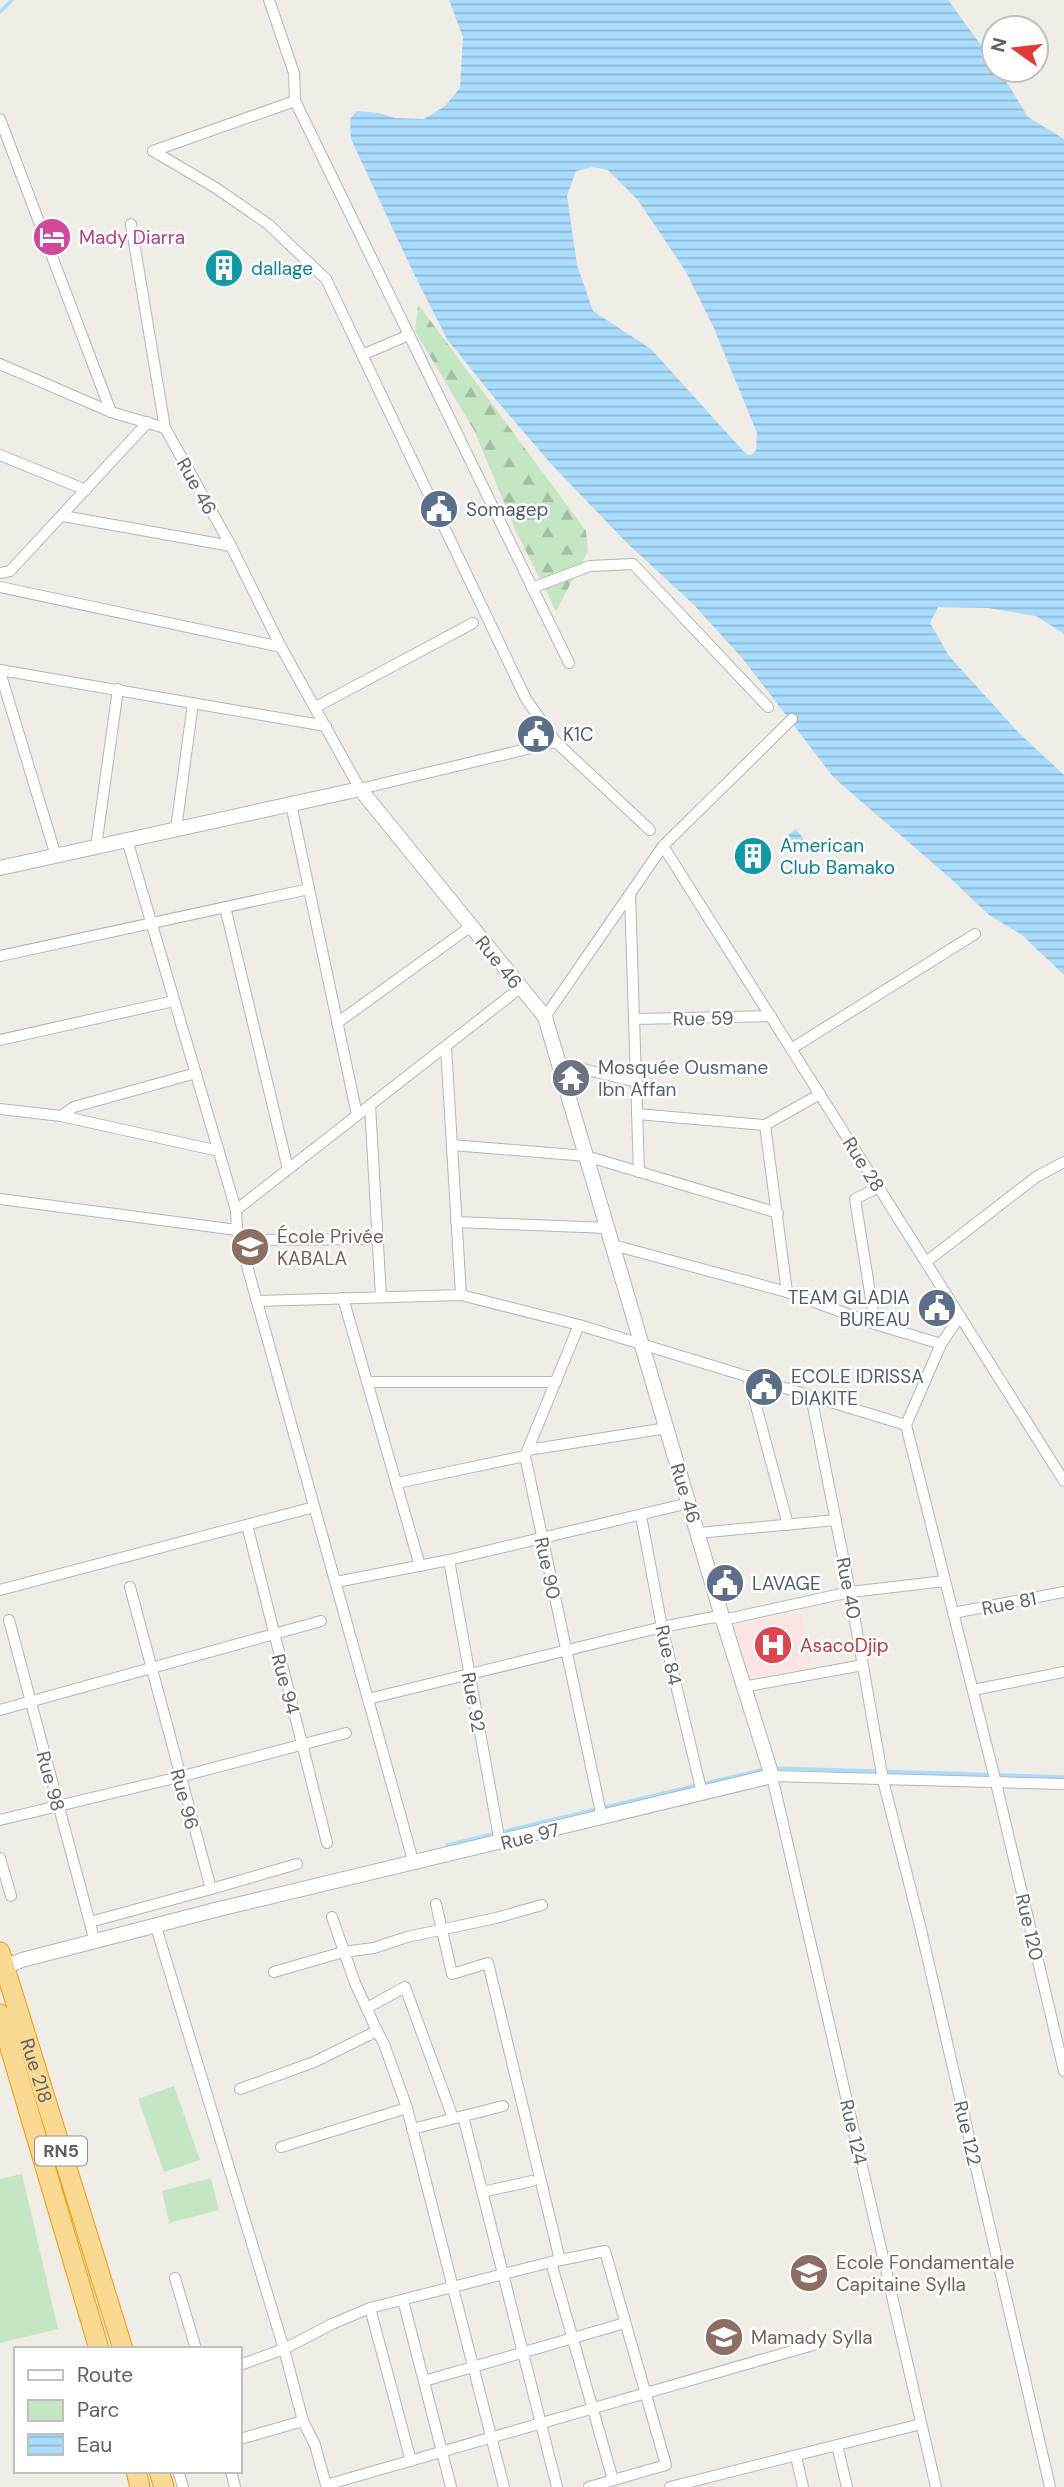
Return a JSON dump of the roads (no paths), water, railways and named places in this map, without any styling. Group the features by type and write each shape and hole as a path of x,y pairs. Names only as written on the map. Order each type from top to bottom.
{"highway":[{"name":"Rue 218","path":"1,1963 122,2347"},
{"name":"Rue 218","path":"0,2014 98,2347"}],"street":[{"path":"269,0 294,74 295,101 569,663"},
{"path":"295,101 153,151 216,188 268,224 326,279 526,699 556,742 650,830"},
{"path":"0,119 111,412"},
{"name":"Rue 46","path":"131,224 165,428 360,789 545,1017 640,1343 772,1776"},
{"path":"362,355 409,335"},
{"path":"0,364 111,412 165,428"},
{"path":"0,573 10,571 148,422"},
{"path":"1,456 86,490"},
{"path":"63,516 231,546"},
{"path":"532,588 590,566 633,564 768,707"},
{"path":"0,587 281,647"},
{"path":"316,707 472,623"},
{"path":"56,856 0,671 326,726"},
{"path":"96,847 118,690"},
{"path":"176,829 193,703"},
{"path":"545,1017 663,846 792,719"},
{"path":"0,868 360,789 556,742"},
{"path":"291,804 357,1115"},
{"path":"127,840 236,1210 238,1235 414,1864"},
{"name":"Rue 28","path":"663,846 1062,1473"},
{"path":"0,957 309,889"},
{"path":"630,895 639,1172"},
{"path":"225,907 288,1169"},
{"path":"337,1023 470,927"},
{"path":"791,1049 975,934"},
{"path":"236,1210 520,988"},
{"path":"0,1040 174,1001"},
{"name":"Rue 59","path":"635,1019 771,1016"},
{"path":"446,1047 461,1295"},
{"path":"558,1063 637,1082"},
{"path":"61,1116 74,1107 196,1073"},
{"path":"637,1114 765,1125 820,1094"},
{"path":"370,1105 382,1297"},
{"path":"0,1109 61,1116 219,1151"},
{"path":"765,1125 787,1292"},
{"path":"452,1145 586,1156 778,1213"},
{"path":"926,1262 1035,1178 1064,1162"},
{"path":"875,1324 855,1199 879,1187"},
{"path":"0,1199 238,1235 379,1239"},
{"path":"456,1222 608,1228"},
{"path":"612,1245 787,1292 875,1324 941,1344"},
{"path":"257,1301 461,1295 579,1325 906,1425 941,1344 960,1316"},
{"path":"343,1298 421,1566"},
{"path":"527,1453 579,1325"},
{"path":"748,1376 788,1525"},
{"path":"368,1382 556,1382"},
{"name":"Rue 40","path":"811,1395 850,1592 883,1780"},
{"name":"Rue 120","path":"906,1425 996,1783 1064,2071"},
{"path":"397,1483 527,1453 667,1428"},
{"name":"Rue 90","path":"527,1453 542,1539 599,1811"},
{"path":"335,1583 449,1560 690,1503"},
{"path":"0,1590 314,1507"},
{"name":"Rue 84","path":"641,1516 662,1627 702,1794"},
{"path":"698,1533 836,1520"},
{"name":"Rue 94","path":"247,1525 327,1843"},
{"name":"Rue 92","path":"449,1560 498,1835"},
{"path":"368,1699 662,1627 714,1617 723,1620 850,1592 945,1581"},
{"name":"Rue 96","path":"130,1587 211,1889"},
{"name":"Rue 81","path":"953,1614 1064,1592"},
{"name":"Rue 98","path":"9,1620 95,1942"},
{"path":"0,1710 321,1621"},
{"path":"743,1687 863,1665"},
{"path":"972,1690 1064,1672"},
{"path":"0,1820 180,1777 346,1733"},
{"name":"Rue 97","path":"1,1963 414,1864 498,1835 599,1811 702,1794 772,1776 1064,1784"},
{"name":"Rue 124","path":"772,1776 936,2487"},
{"name":"Rue 122","path":"883,1780 921,1930 1050,2487"},
{"path":"0,1858 11,1896"},
{"path":"90,1922 298,1864"},
{"path":"436,1904 452,1973 488,1963 573,2338 613,2480"},
{"path":"274,1972 343,1952 374,1948 407,1937 542,1905"},
{"path":"332,1917 343,1952 384,2044 407,2108 504,2487"},
{"path":"156,1927 284,2349 303,2421 315,2445 326,2486 813,2346"},
{"path":"367,2008 405,1987 458,2117 482,2192 557,2487"},
{"path":"240,2089 314,2062 377,2031"},
{"path":"412,2129 503,2106"},
{"path":"281,2147 407,2108"},
{"path":"482,2192 532,2181"},
{"path":"242,2364 284,2349 370,2308 605,2251 666,2465 589,2487"},
{"path":"175,2278 195,2347"},
{"path":"403,2300 451,2487"},
{"path":"370,2308 411,2461"},
{"path":"424,2381 625,2323"},
{"path":"242,2438 303,2421"},
{"path":"670,2487 718,2482 796,2456 921,2424"},
{"path":"837,2445 847,2487"},
{"path":"796,2456 803,2487"}],"water":[{"path":"449,0 948,0 980,44 980,84 1008,84 1028,117 1064,139 1064,634 1036,616 988,608 938,607 930,623 949,656 1018,732 1064,775 1064,975 1022,935 989,915 834,778 743,659 693,604 627,543 552,465 447,339 351,139 350,119 357,111 395,118 424,119 445,106 460,88 463,37","holes":["593,167 608,170 637,199 685,270 713,326 757,433 756,450 751,455 746,454 651,349 593,311 577,265 567,196 576,171"]},
{"path":"796,829 807,844 798,850 788,835"}],"waterway":[{"path":"0,12 12,0"},
{"path":"773,1768 1064,1777"},
{"path":"447,1845 765,1769"}],"place":[{"name":"Mady Diarra","path":"52,237"},
{"name":"dallage","path":"224,268"},
{"name":"Somagep","path":"439,509"},
{"name":"K1C","path":"536,734"},
{"name":"American Club Bamako","path":"753,856"},
{"name":"Mosquée Ousmane Ibn Affan","path":"571,1078"},
{"name":"École Privée KABALA","path":"250,1247"},
{"name":"TEAM GLADIA BUREAU","path":"937,1308"},
{"name":"ECOLE IDRISSA DIAKITE","path":"764,1387"},
{"name":"LAVAGE","path":"725,1583"},
{"name":"AsacoDjip","path":"773,1645"},
{"name":"Ecole Fondamentale Capitaine Sylla","path":"809,2273"},
{"name":"Mamady Sylla","path":"724,2337"}]}
